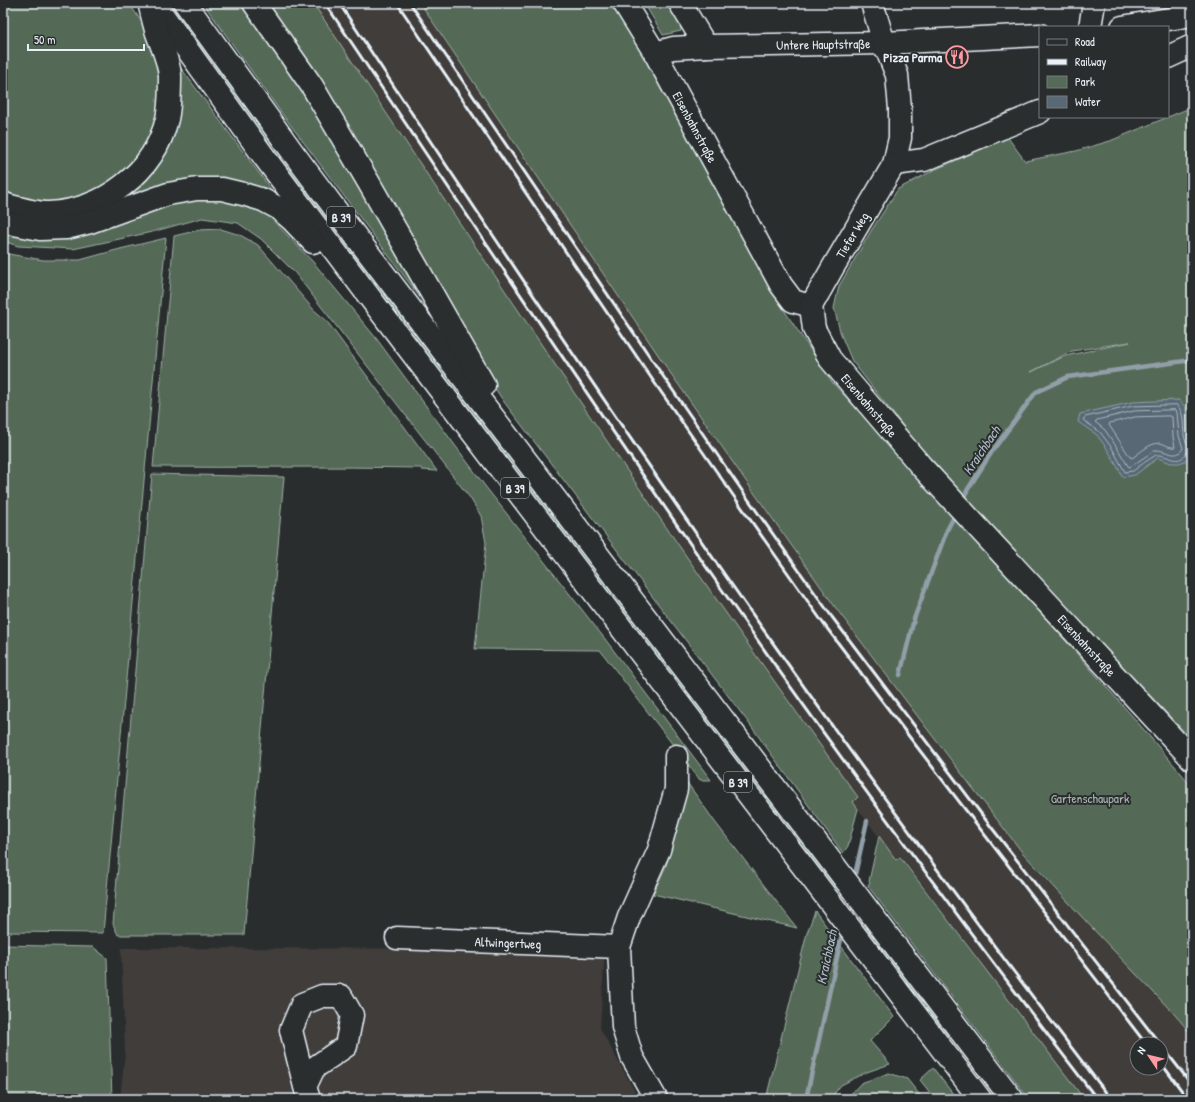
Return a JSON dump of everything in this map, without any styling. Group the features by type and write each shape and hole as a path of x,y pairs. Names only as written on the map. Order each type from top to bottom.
{"main road":[{"path":"3,203 7,206 47,213 81,207 110,195 125,185 139,171 151,155 161,136 166,120 169,101 170,74 166,56 156,31 149,3"},
{"name":"B 39","path":"154,3 261,152 383,315 980,1099"},
{"name":"B 39","path":"185,3 294,154 866,909 1012,1099"},
{"path":"254,3 312,86 340,132 483,384 502,429"},
{"name":"Eisenbahnstraße","path":"624,3 655,53 781,285 793,301 812,306 814,329 830,359 921,466 1192,759"},
{"path":"680,3 706,46"},
{"name":"Tiefer Weg","path":"812,306 894,164 900,138 900,109 897,75 884,43 872,3"},
{"path":"1090,26 1094,3"},
{"path":"1127,26 1192,14"},
{"name":"Untere Hauptstraße","path":"655,53 673,48 706,46 884,43 1039,35"},
{"path":"1169,57 1192,46"},
{"path":"894,164 924,160 1039,112"},
{"path":"3,222 40,229 66,228 90,222 168,194 197,190 222,189 243,194 263,200 278,208 292,220 383,315"},
{"path":"656,1099 632,1057 622,1027 619,947 629,917 658,850 676,789 676,756"},
{"name":"Altwingertweg","path":"397,938 619,947"}],"shaded area":[{"path":"313,3 420,3 669,371 838,611 1022,852 1176,1016 1192,1035 1192,1099 1084,1099 901,857 896,860 858,809 853,802 857,797 657,515 552,361"},
{"path":"121,948 605,949 600,1028 639,1099 120,1099 125,1052"}],"green space":[{"path":"3,3 129,3 141,21 157,52 163,78 157,130 137,162 96,193 46,206 3,196"},
{"path":"164,3 172,3 196,37 836,884 833,892 318,214"},
{"path":"203,3 243,3 314,105 426,298 422,300 280,111"},
{"path":"266,3 313,3 581,403 718,601 858,797 853,802 858,809 848,846 843,853 748,722 504,402 481,367"},
{"name":"Gartenschaupark","path":"420,3 619,3 781,285 778,301 832,382 988,553 1192,786 1192,1035 1176,1016 1022,852 838,611 669,371"},
{"path":"644,3 669,3 680,21 681,31 663,35"},
{"path":"178,64 276,196 263,192 106,210 22,216 139,182"},
{"path":"1192,107 1192,740 1003,539 917,443 852,361 841,335 834,308 839,286 871,231 898,189 934,170 984,148 1006,135 1025,161 1076,151 1110,141 1165,118 1169,118 1169,117","holes":["1130,342 1065,356 1031,372 1072,351"]},
{"path":"203,197 237,202 265,212 314,263 376,338 485,486 605,639 711,780 700,780 600,650 475,649 486,543 481,516 470,498 295,273 261,239 238,223 202,218 152,232 73,249 18,246 3,241 3,233 52,239 154,206"},
{"path":"221,229 240,235 258,245 314,310 326,320 437,471 422,470 421,468 387,467 153,467 174,236 199,230"},
{"path":"166,238 103,933 3,932 3,253 43,260 80,260"},
{"path":"152,474 284,477 244,935 118,935 113,924"},
{"path":"686,781 715,822 797,928 653,894 666,866 678,826"},
{"path":"879,836 896,860 900,857 1084,1099 1029,1099 868,886 870,883 869,881"},
{"path":"815,911 894,1017 870,1041 890,1064 867,1072 841,1085 830,1099 766,1099 807,933"},
{"path":"863,919 951,1036 946,1039 860,928"},
{"path":"3,945 93,947 107,958 112,1099 3,1099"},
{"path":"933,1068 957,1099 935,1099 920,1080"},
{"path":"889,1073 907,1079 923,1099 846,1099 861,1083"}],"water":[{"path":"1179,400 1186,408 1188,435 1191,445 1191,452 1189,456 1185,461 1179,463 1171,463 1158,458 1135,475 1123,477 1108,450 1097,435 1078,422 1080,414 1133,402"}],"waterway":[{"name":"Kraichbach","path":"962,501 993,450 1036,392 1068,377 1192,360"},
{"name":"Kraichbach","path":"900,675 914,619 947,530 956,513"},
{"name":"Kraichbach","path":"854,879 867,821"},
{"name":"Kraichbach","path":"806,1099 843,930"}],"railway":[{"path":"325,3 569,367 810,715 904,844 1097,1099"},
{"path":"339,3 531,292 727,578 916,841 1111,1099"},
{"path":"397,3 654,382 823,623 1140,1036"},
{"path":"410,3 663,376 832,617 992,828 1154,1036"},
{"path":"1169,1055 1192,1085"},
{"path":"1169,1074 1188,1099"}],"place":[{"name":"Pizza Parma","path":"957,57"}]}
